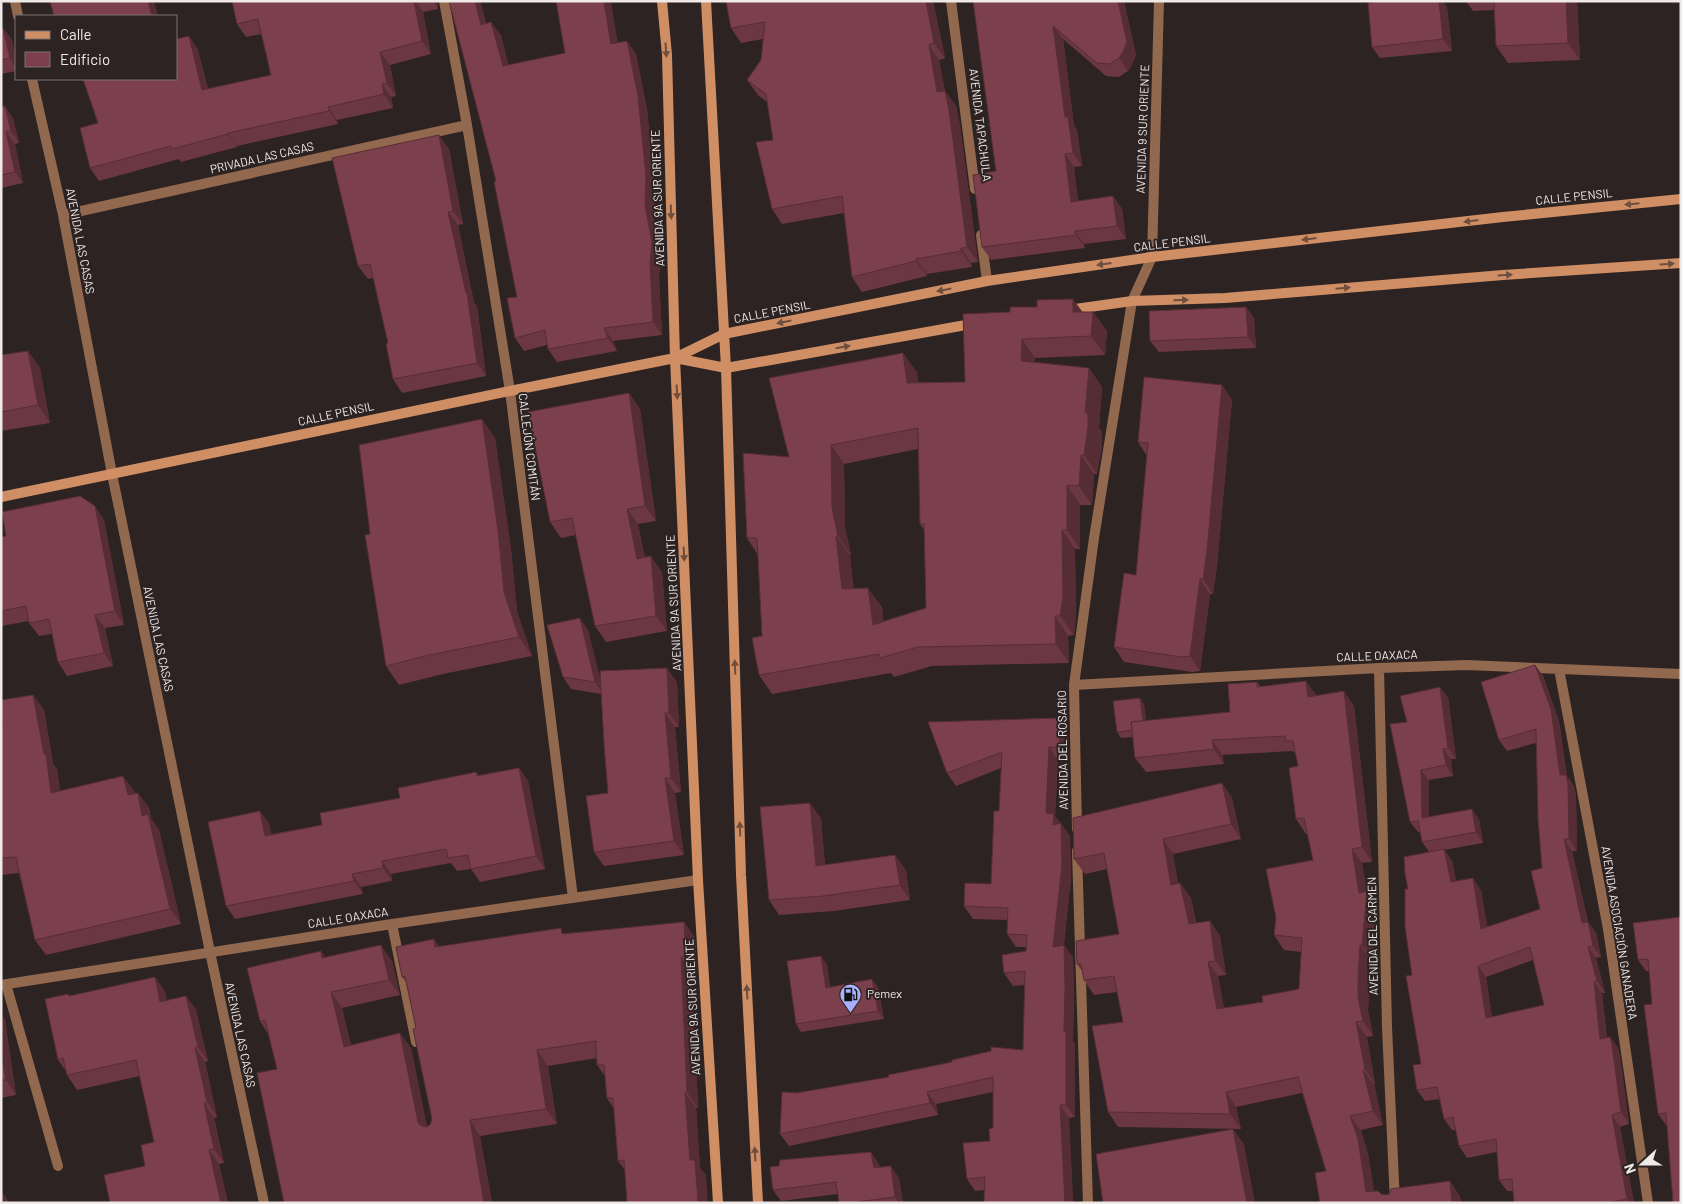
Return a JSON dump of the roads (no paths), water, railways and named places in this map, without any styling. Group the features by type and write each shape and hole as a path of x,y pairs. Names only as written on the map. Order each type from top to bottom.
{"main road":[{"name":"AVENIDA 9A SUR ORIENTE","path":"662,1 667,55 675,358 698,880 718,1203"},
{"path":"706,1 726,368 741,875 758,1203"},
{"name":"CALLE PENSIL","path":"1,497 675,358 724,334 987,281 1152,257 1503,217 1681,200"},
{"path":"1053,312 1132,301 1224,298 1503,275 1681,263"},
{"name":"CALLE PENSIL","path":"675,358 726,368 984,322"}],"street":[{"path":"15,1 18,15"},
{"name":"CALLEJÓN COMITÁN","path":"444,1 510,391 572,898"},
{"name":"AVENIDA TAPACHULA","path":"951,1 977,204"},
{"name":"AVENIDA 9 SUR ORIENTE","path":"1152,257 1159,1"},
{"name":"AVENIDA LAS CASAS","path":"32,80 63,216 112,474 210,952 264,1203"},
{"name":"PRIVADA LAS CASAS","path":"63,216 466,125"},
{"path":"980,223 987,281"},
{"name":"AVENIDA DEL ROSARIO","path":"1088,1203 1079,937 1074,685 1094,538 1132,301 1152,257"},
{"name":"CALLE OAXACA","path":"1074,685 1467,665 1681,674"},
{"name":"AVENIDA DEL CARMEN","path":"1380,668 1387,1027 1395,1203"},
{"name":"AVENIDA ASOCIACIÓN GANADERA","path":"1559,669 1608,929 1648,1203"},
{"name":"CALLE OAXACA","path":"4,984 392,924 698,880"},
{"path":"392,924 418,1050"},
{"path":"4,984 58,1166"}],"place":[{"name":"Pemex","path":"851,1013"}]}
